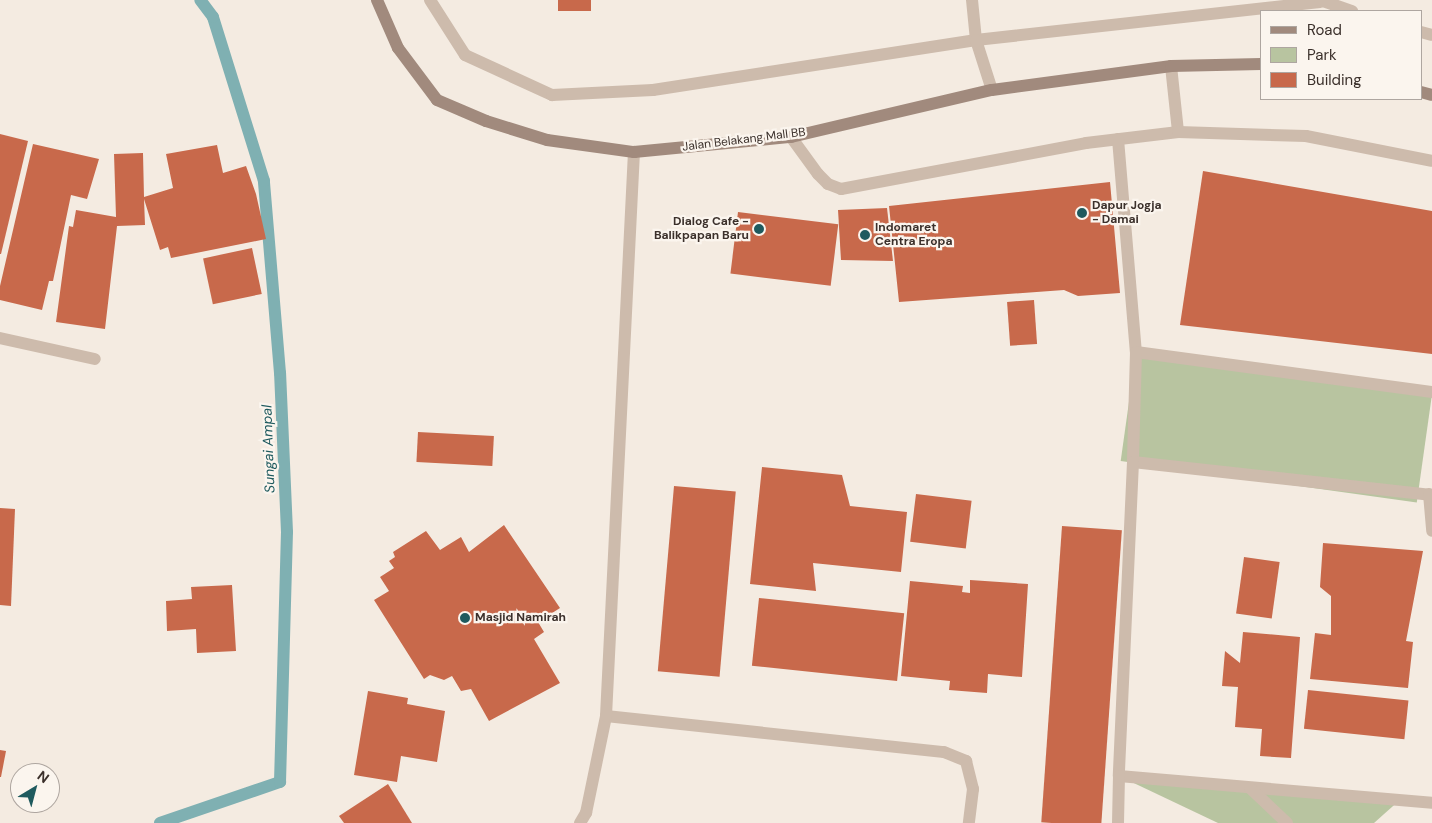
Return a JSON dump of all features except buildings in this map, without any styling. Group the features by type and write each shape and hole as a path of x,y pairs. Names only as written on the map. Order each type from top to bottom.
{"main road":[{"name":"Jalan Belakang Mall BB","path":"377,0 398,48 437,100 486,121 547,140 634,152 791,137 992,90 1171,66 1260,64"}],"street":[{"path":"430,0 465,55 552,94 653,90 976,40 1320,1 1349,10"},
{"path":"972,0 976,40 992,90"},
{"path":"1171,66 1178,132"},
{"path":"791,137 818,174 828,184 842,189 1118,139 1178,132 1306,136 1432,161"},
{"path":"1118,139 1136,352 1118,823"},
{"path":"580,823 586,813 606,716 634,152"},
{"path":"0,338 95,359"},
{"path":"1136,352 1432,392"},
{"path":"1133,462 1430,494 1432,531"},
{"path":"606,716 944,752 966,761 973,788 969,823"},
{"path":"1119,776 1432,803"},
{"path":"1250,788 1287,823"}],"green space":[{"path":"1136,352 1432,394 1417,503 1121,461"},
{"path":"1119,776 1402,798 1374,823 1218,823"}],"waterway":[{"name":"Sungai Ampal","path":"160,823 280,782 287,532 280,373 264,181 213,17 200,0"}],"place":[{"name":"Dapur Jogja - Damai","path":"1082,213"},
{"name":"Dialog Cafe - Balikpapan Baru","path":"759,229"},
{"name":"Indomaret Centra Eropa","path":"865,235"},
{"name":"Masjid Namirah","path":"465,618"}]}
